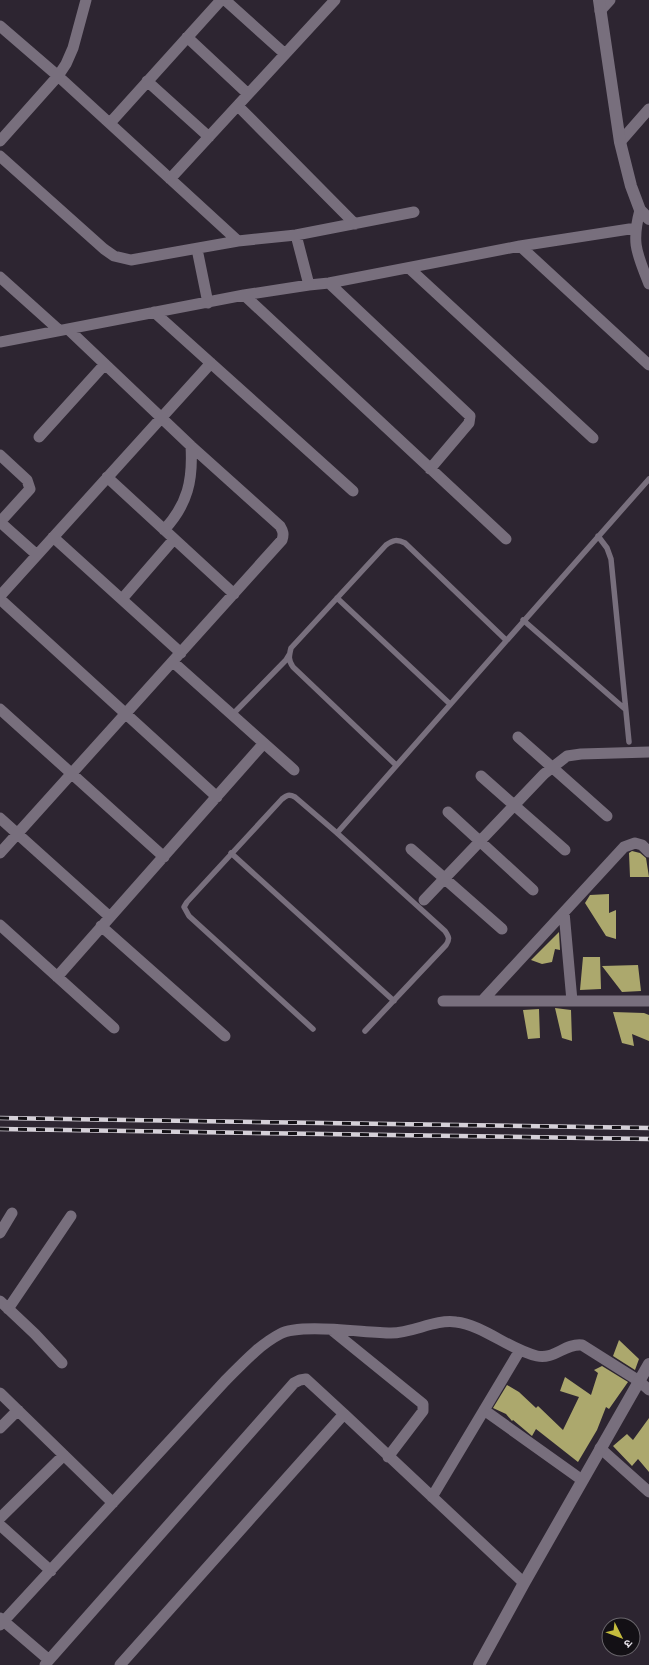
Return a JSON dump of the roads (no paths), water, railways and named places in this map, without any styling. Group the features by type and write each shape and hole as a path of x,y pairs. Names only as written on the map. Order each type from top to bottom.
{"street":[{"path":"110,123 221,0"},
{"path":"225,0 285,54"},
{"path":"588,0 600,6"},
{"path":"600,6 610,0"},
{"path":"0,141 58,76 66,64 73,48 85,1"},
{"path":"170,179 238,106 330,2"},
{"path":"600,6 620,142 631,186 640,210 649,219"},
{"path":"0,26 58,76 238,241"},
{"path":"187,37 248,94"},
{"path":"147,81 209,137"},
{"path":"238,106 355,224"},
{"path":"620,142 649,108"},
{"path":"0,156 104,250 114,256 131,260 238,241 296,235 414,212"},
{"path":"640,210 635,238 637,252 649,284"},
{"path":"0,342 154,312 410,269 520,246 636,228"},
{"path":"296,235 309,285"},
{"path":"520,246 649,365"},
{"path":"198,249 208,303"},
{"path":"410,269 593,438"},
{"path":"0,277 105,364 283,531 284,535 282,540 234,594 0,853"},
{"path":"329,283 470,416 469,423 430,469"},
{"path":"244,296 506,539"},
{"path":"154,312 353,491"},
{"path":"210,363 0,597 217,797"},
{"path":"39,437 105,364"},
{"path":"164,530 175,519 190,486 192,468 191,446"},
{"path":"0,455 27,480 30,489 0,522 37,555"},
{"path":"107,477 234,594"},
{"path":"53,537 181,653"},
{"path":"122,599 174,539"},
{"path":"173,662 294,770"},
{"path":"0,709 164,857"},
{"path":"518,737 607,816"},
{"path":"57,976 264,744"},
{"path":"424,900 552,767 568,756 581,754 649,752"},
{"path":"482,776 565,850"},
{"path":"448,812 533,890"},
{"path":"0,818 110,917"},
{"path":"482,1001 624,847 635,843 642,846 649,852"},
{"path":"411,849 502,928"},
{"path":"564,912 572,1001"},
{"path":"0,925 114,1028"},
{"path":"102,926 225,1036"},
{"path":"443,1001 649,1002"},
{"path":"0,1233 12,1213"},
{"path":"62,1363 35,1334 4,1305 70,1216"},
{"path":"524,1583 306,1379 294,1383 47,1663 1,1622 51,1571 225,1381 263,1344 282,1333 302,1329 392,1333 415,1330 443,1322 457,1322 472,1326 520,1350 537,1356 546,1357 575,1344 582,1345 639,1381 649,1390"},
{"path":"333,1330 423,1404 423,1411 388,1457"},
{"path":"432,1497 520,1350"},
{"path":"479,1665 600,1448 649,1364"},
{"path":"0,1393 113,1503"},
{"path":"0,1428 18,1410"},
{"path":"484,1410 582,1480"},
{"path":"120,1665 344,1414"},
{"path":"600,1448 649,1492"},
{"path":"0,1518 64,1455"},
{"path":"0,1525 51,1571"}],"lane":[{"path":"337,833 523,620 649,479"},
{"path":"598,536 607,548 610,559 628,742"},
{"path":"232,715 286,660 291,648 386,545 392,541 398,540 405,543 506,640"},
{"path":"337,598 450,704"},
{"path":"523,620 625,709"},
{"path":"289,655 289,662 293,667 396,766"},
{"path":"313,1029 185,912 184,908 187,902 231,853 287,795 295,797 337,833 445,931 449,937 446,945 365,1031"},
{"path":"231,853 394,1001"}],"railway":[{"path":"0,1118 649,1128"},
{"path":"0,1129 649,1139"}]}
